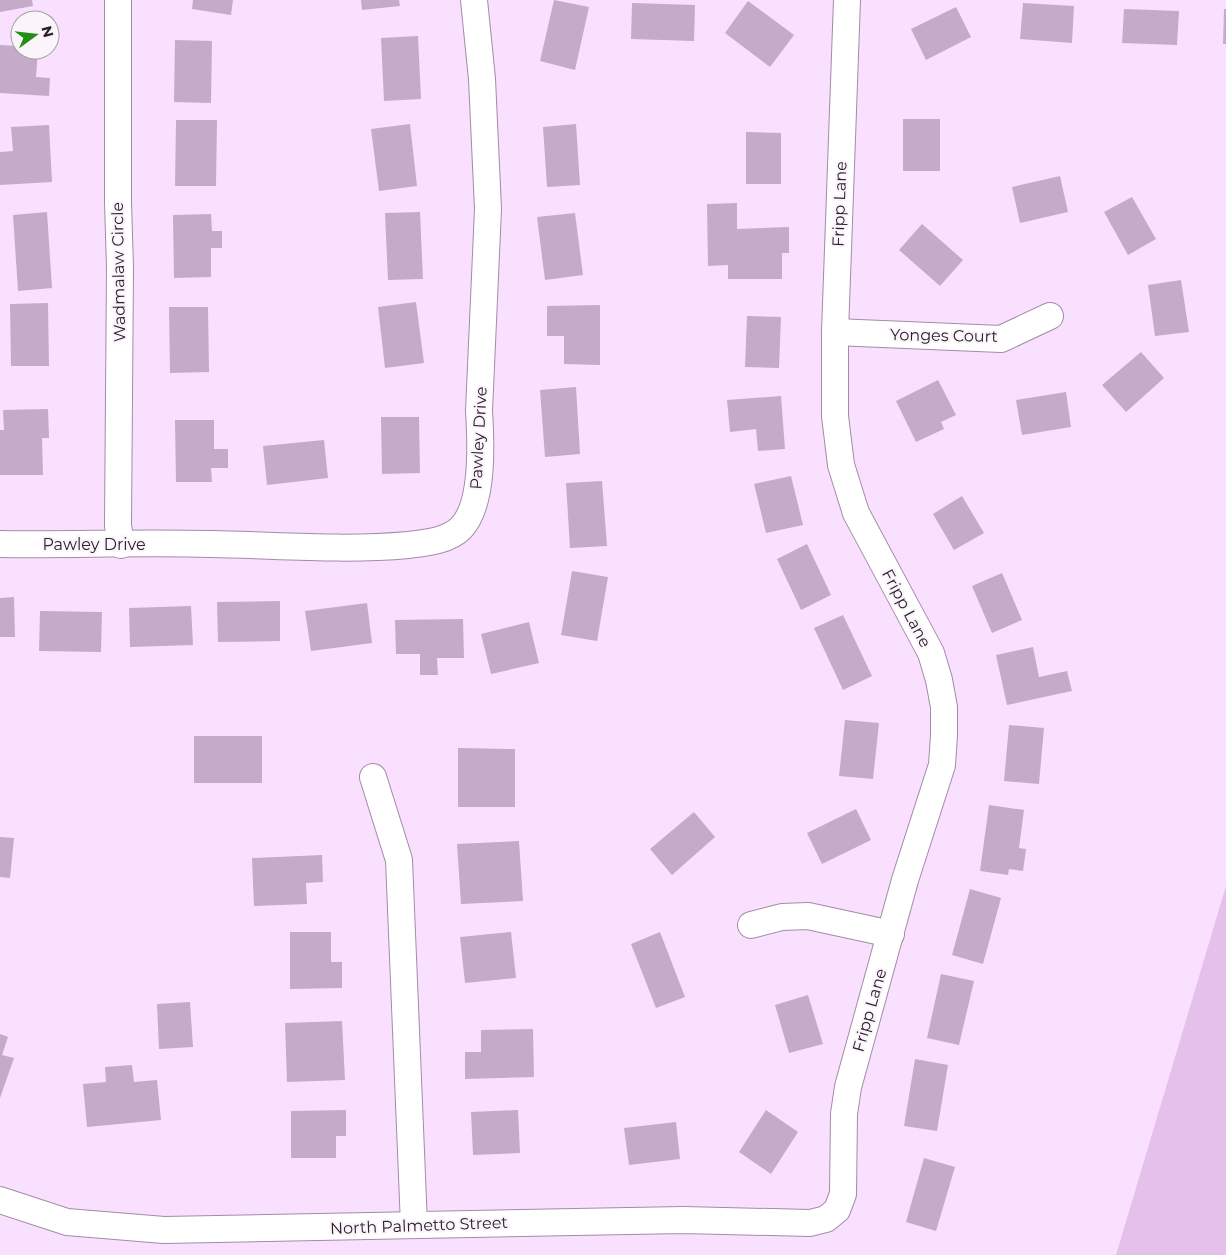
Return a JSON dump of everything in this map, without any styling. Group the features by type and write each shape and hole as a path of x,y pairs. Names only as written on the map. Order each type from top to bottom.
{"street":[{"name":"Wadmalaw Circle","path":"118,0 118,202 120,268 118,525 121,545"},
{"name":"Pawley Drive","path":"0,544 209,544 358,547 407,545 447,537 460,528 470,514 477,492 481,439 479,411 488,209 482,79 474,0"},
{"name":"Fripp Lane","path":"837,1210 843,1194 844,1114 848,1087 905,880 942,765 944,707 931,653 856,513 842,466 835,416 835,332 847,0"},
{"name":"Yonges Court","path":"835,332 1000,338 1050,316"},
{"path":"373,777 399,860 414,1225"},
{"path":"751,925 782,917 808,916 891,934"},
{"name":"North Palmetto Street","path":"0,1200 67,1222 164,1230 683,1220 810,1223 826,1219 837,1210"}],"shaded area":[{"path":"1226,886 1226,1255 1116,1255"}],"building":[{"path":"0,0 32,0 33,6 0,12"},
{"path":"193,0 233,0 231,15 192,9"},
{"path":"361,0 399,0 400,6 362,10"},
{"path":"554,0 589,7 575,70 540,61"},
{"path":"748,1 794,35 770,67 725,33"},
{"path":"632,3 695,5 694,41 631,39"},
{"path":"1023,3 1074,6 1072,43 1020,39"},
{"path":"956,7 971,37 926,60 911,29"},
{"path":"1124,9 1179,11 1177,45 1122,43"},
{"path":"1224,9 1226,9 1226,44 1223,44"},
{"path":"418,36 421,99 384,101 381,38"},
{"path":"175,40 212,41 211,103 174,102"},
{"path":"0,45 10,46 10,60 37,60 36,77 50,78 49,96 0,93"},
{"path":"903,119 940,119 940,171 903,171"},
{"path":"176,120 217,120 216,186 175,186"},
{"path":"410,124 417,186 379,191 371,129"},
{"path":"576,124 580,185 547,187 543,127"},
{"path":"49,125 52,182 0,185 0,152 13,151 11,127"},
{"path":"746,132 781,133 781,184 746,184"},
{"path":"1060,176 1068,212 1020,223 1012,187"},
{"path":"1132,197 1156,239 1128,255 1104,212"},
{"path":"737,203 737,229 789,227 789,253 782,253 782,279 728,279 728,265 708,266 707,204"},
{"path":"47,212 52,288 18,291 13,215"},
{"path":"420,212 423,279 388,280 385,213"},
{"path":"575,213 583,275 545,280 537,217"},
{"path":"211,214 212,231 222,231 222,248 211,248 211,277 174,278 173,215"},
{"path":"922,224 963,260 940,286 899,250"},
{"path":"1181,280 1189,332 1155,336 1148,285"},
{"path":"416,302 424,363 385,368 378,307"},
{"path":"48,303 49,366 11,366 10,304"},
{"path":"600,305 600,365 564,364 564,336 547,336 547,306"},
{"path":"169,307 208,307 209,372 170,373"},
{"path":"747,316 781,317 779,368 745,367"},
{"path":"1141,352 1164,378 1126,412 1102,385"},
{"path":"938,380 956,415 941,422 944,429 916,442 896,401"},
{"path":"576,387 580,454 545,457 540,390"},
{"path":"1066,392 1071,427 1022,435 1016,400"},
{"path":"781,396 785,449 758,451 756,429 730,432 727,400"},
{"path":"48,409 49,438 42,438 43,475 0,475 0,430 4,430 3,410"},
{"path":"381,417 419,417 420,473 382,474"},
{"path":"175,420 214,420 214,449 228,449 228,468 211,468 212,482 176,482"},
{"path":"324,440 328,478 267,485 263,446"},
{"path":"791,476 803,525 766,533 754,484"},
{"path":"602,481 607,546 570,548 566,483"},
{"path":"962,496 984,533 954,550 933,514"},
{"path":"807,544 831,595 801,610 777,559"},
{"path":"572,571 608,577 597,641 561,635"},
{"path":"1002,573 1022,620 992,633 972,586"},
{"path":"14,597 15,637 0,637 0,598"},
{"path":"280,601 280,641 218,642 217,602"},
{"path":"367,603 372,643 311,651 305,611"},
{"path":"191,606 193,645 130,647 129,608"},
{"path":"40,611 102,612 101,652 39,651"},
{"path":"843,615 872,676 843,690 814,628"},
{"path":"463,619 464,658 437,658 438,675 420,675 420,654 396,654 395,620"},
{"path":"529,622 539,663 491,674 481,634"},
{"path":"1033,647 1039,677 1067,671 1072,691 1007,705 996,655"},
{"path":"845,720 879,723 873,779 839,776"},
{"path":"1009,725 1044,728 1039,784 1004,781"},
{"path":"194,736 262,736 262,783 194,783"},
{"path":"458,748 515,749 515,807 458,807"},
{"path":"989,805 1024,810 1019,848 1026,849 1023,871 1009,869 1008,875 980,871"},
{"path":"856,809 871,840 822,864 807,833"},
{"path":"694,812 715,837 672,875 650,849"},
{"path":"0,837 14,838 10,878 0,877"},
{"path":"519,841 523,901 461,904 457,844"},
{"path":"322,855 323,882 306,883 307,904 254,906 252,858"},
{"path":"970,889 1001,898 983,964 952,955"},
{"path":"290,932 331,932 331,962 342,962 342,988 290,989"},
{"path":"511,932 516,978 465,983 460,937"},
{"path":"660,932 685,997 656,1008 631,944"},
{"path":"941,974 974,981 959,1045 927,1038"},
{"path":"808,995 823,1044 789,1053 775,1005"},
{"path":"190,1002 193,1047 159,1049 157,1004"},
{"path":"342,1021 345,1080 287,1082 285,1023"},
{"path":"533,1029 534,1077 465,1079 465,1052 481,1052 481,1030"},
{"path":"0,1034 8,1037 2,1055 14,1058 0,1098"},
{"path":"915,1059 948,1065 937,1131 904,1126"},
{"path":"132,1065 134,1082 157,1080 161,1120 87,1127 83,1084 106,1082 105,1067"},
{"path":"346,1110 346,1136 336,1136 336,1158 291,1158 291,1111"},
{"path":"518,1110 520,1153 473,1155 471,1112"},
{"path":"766,1110 798,1132 771,1174 739,1152"},
{"path":"676,1122 680,1159 629,1165 624,1128"},
{"path":"924,1158 955,1167 936,1231 906,1222"}]}
